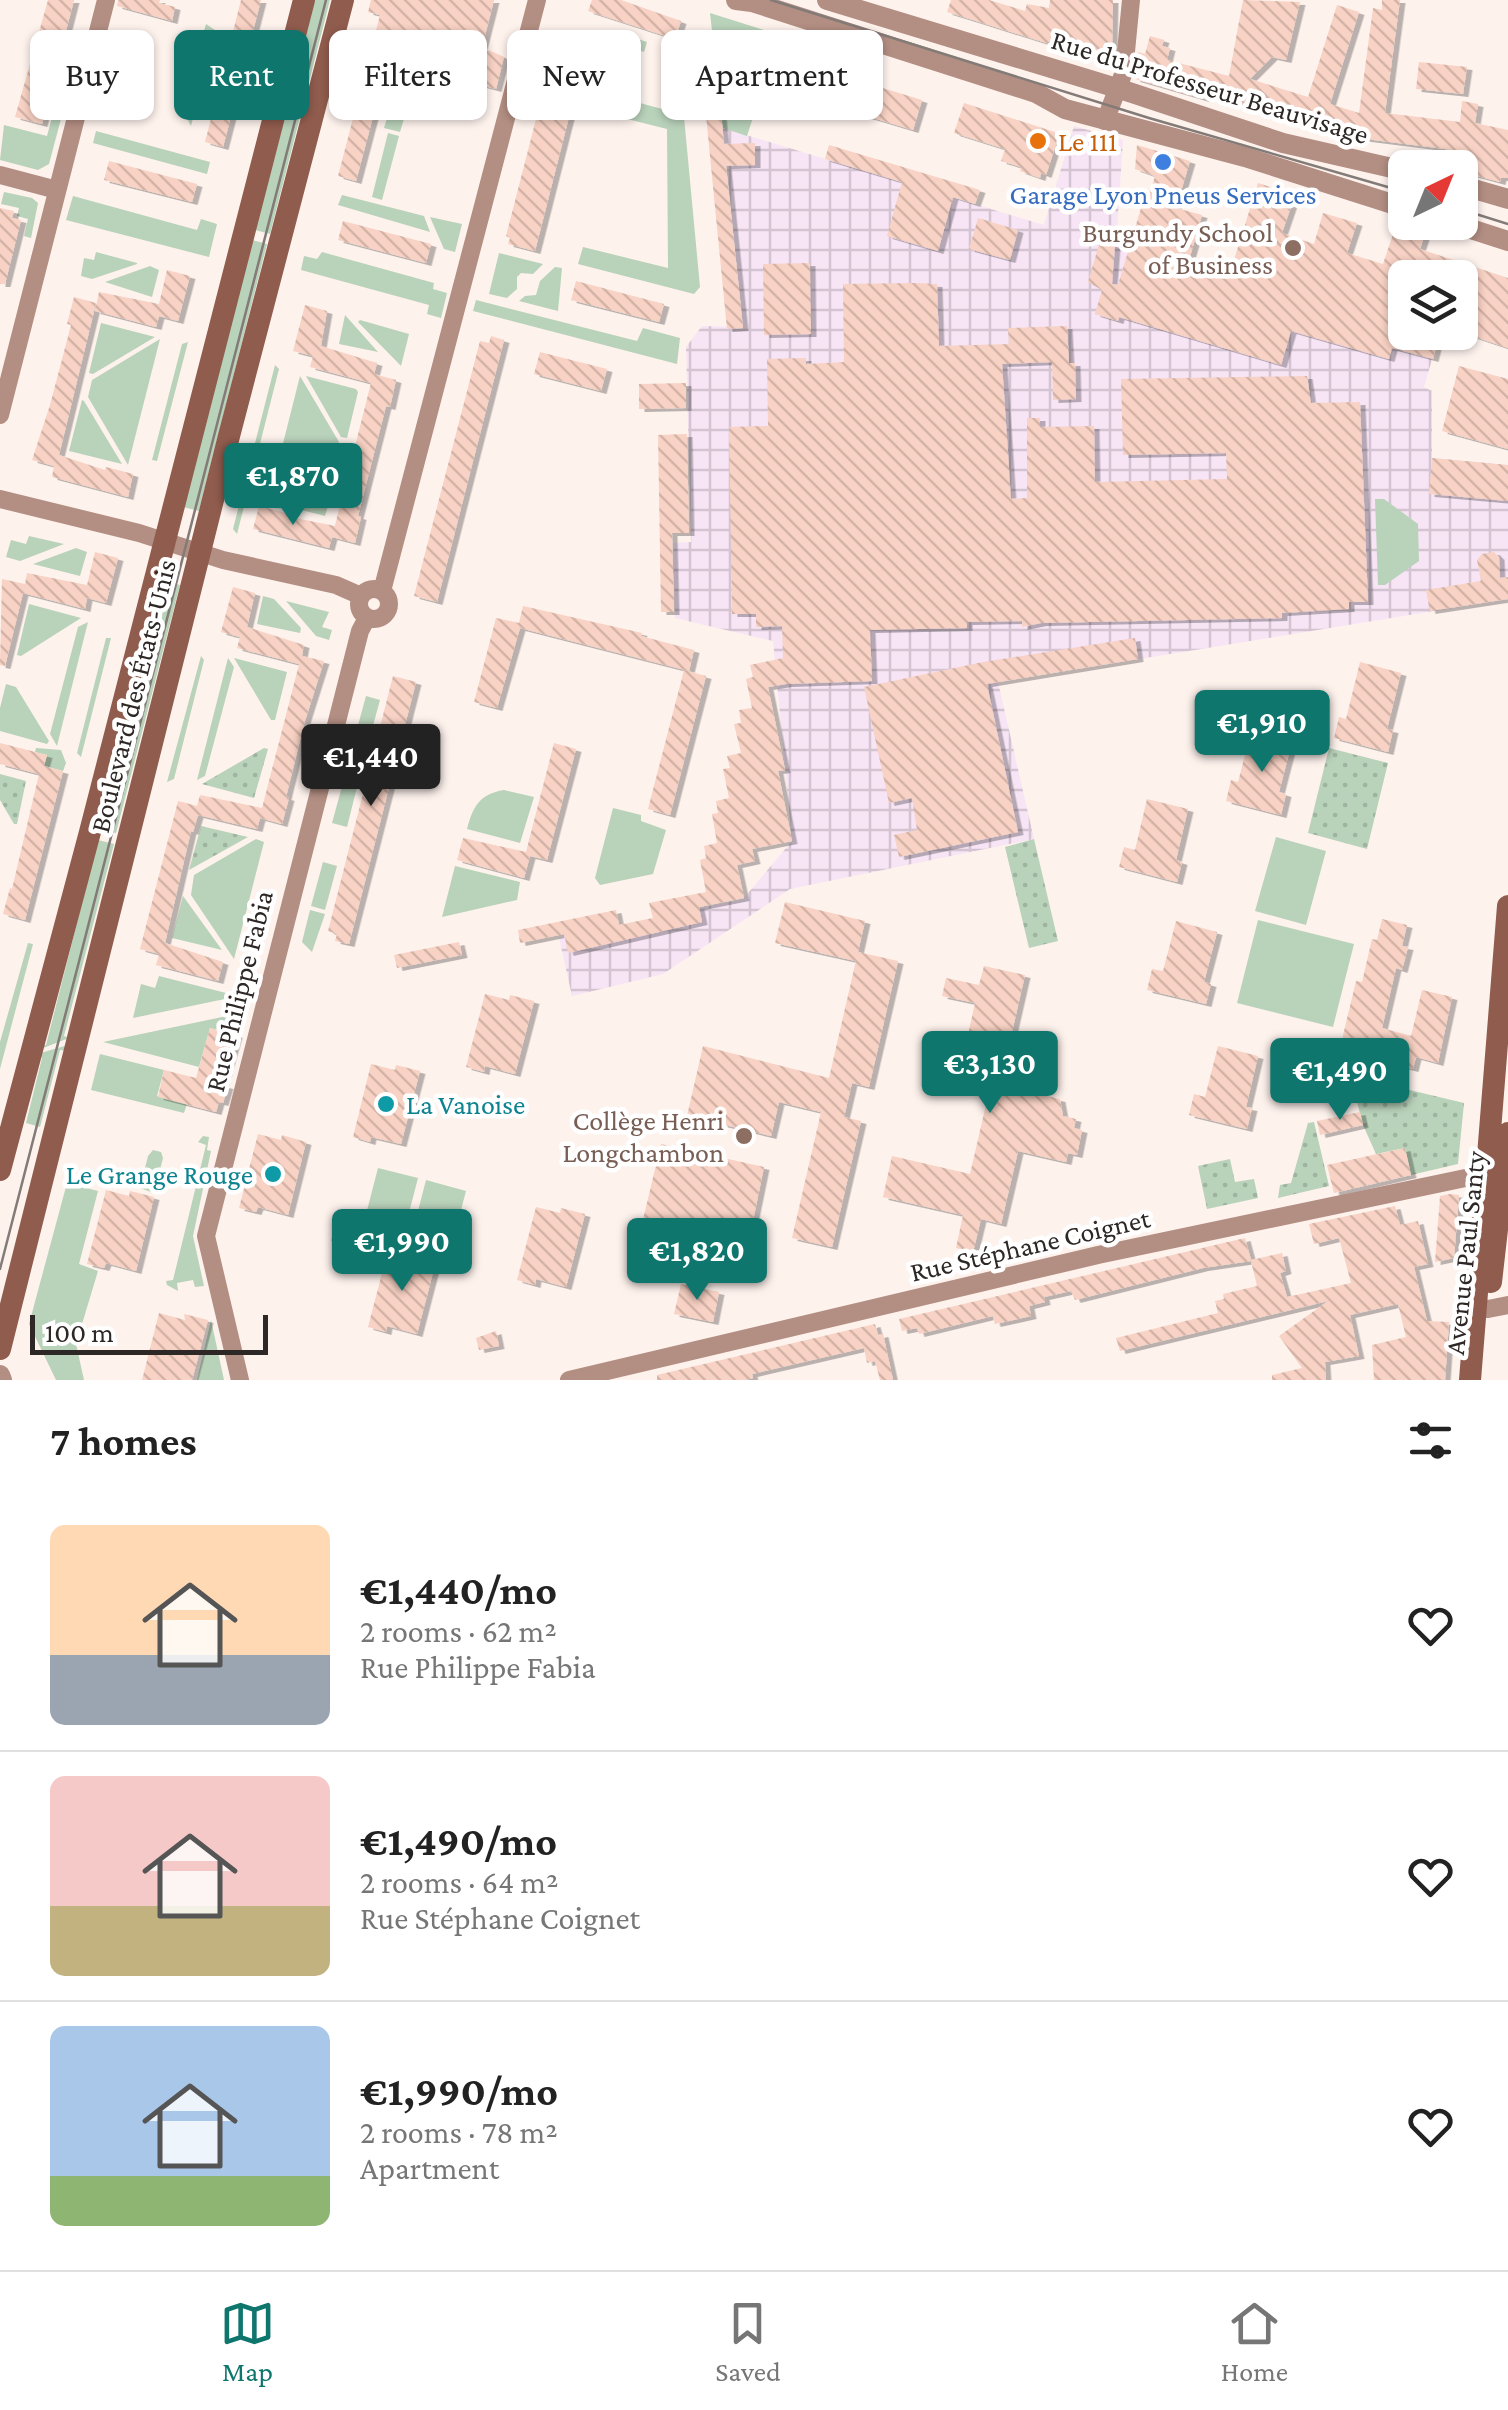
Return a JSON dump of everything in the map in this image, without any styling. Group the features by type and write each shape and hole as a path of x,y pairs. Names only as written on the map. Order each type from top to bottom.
{"main road":[{"name":"Boulevard des États-Unis","path":"1,1163 304,0"},
{"name":"Boulevard des États-Unis","path":"1,1334 342,0"},
{"name":"Avenue Paul Santy","path":"1482,1380 1490,1307 1508,906"},
{"name":"Avenue Paul Santy","path":"1495,1172 1508,1133"},
{"name":"Avenue Paul Santy","path":"1470,1380 1490,1307"}],"street":[{"path":"0,415 106,0"},
{"path":"382,591 536,0"},
{"name":"Rue du Professeur Beauvisage","path":"736,0 1036,93 1065,109 1230,152 1388,203"},
{"name":"Rue du Professeur Beauvisage","path":"827,0 866,6 1284,143 1388,167"},
{"path":"1105,121 1120,89 1130,0"},
{"path":"0,175 57,190"},
{"path":"1478,190 1508,199"},
{"path":"1478,232 1508,242"},
{"path":"0,500 336,585 361,596"},
{"path":"373,589 382,591 389,609 377,619 367,618 359,606 361,596 373,589"},
{"name":"Rue Philippe Fabia","path":"240,1380 206,1236 360,631 367,618"},
{"name":"Rue Stéphane Coignet","path":"569,1380 1098,1256 1495,1172"}],"shaded area":[{"path":"1074,126 1123,140 1116,246 1388,325 1388,350 1435,350 1424,387 1432,391 1432,458 1508,465 1508,599 998,682 1034,839 790,889 663,974 572,996 559,938 743,899 792,841 773,641 675,618 673,543 691,542 686,347 702,326 743,327 723,128 1044,225"}],"green space":[{"path":"314,0 330,0 309,82 309,30"},
{"path":"710,13 764,30 712,30"},
{"path":"641,103 661,109 661,120 684,120 700,287 694,294 578,264 583,247 668,268 667,129 631,120 641,120"},
{"path":"51,120 61,120 49,164 38,170 0,160 4,125 47,136"},
{"path":"283,120 299,120 270,234 255,230"},
{"path":"386,120 404,120 400,132 384,128"},
{"path":"722,120 752,120 747,136 723,128"},
{"path":"96,131 210,162 207,174 93,143"},
{"path":"388,133 399,136 382,200 372,197"},
{"path":"4,192 38,203 31,238 24,236 28,219 17,216 19,208 1,204"},
{"path":"342,195 424,216 430,232 338,205"},
{"path":"73,196 197,230 201,219 217,224 209,257 66,220"},
{"path":"430,217 462,224 455,252 444,249"},
{"path":"252,240 267,244 199,511 183,507"},
{"path":"96,252 137,264 92,279 81,276 84,258 94,260"},
{"path":"322,252 434,283 433,289 447,293 441,318 427,314 429,305 301,270 304,256 317,259"},
{"path":"499,253 543,264 533,274 521,273 517,289 507,298 489,294"},
{"path":"150,266 159,270 152,297 105,282"},
{"path":"555,267 562,268 558,311 519,301 536,295 540,281"},
{"path":"476,300 637,341 643,328 680,338 677,364 473,311"},
{"path":"345,315 378,352 339,344"},
{"path":"358,322 409,334 401,366"},
{"path":"101,323 155,337 89,373"},
{"path":"160,339 128,465 88,397 92,380"},
{"path":"188,342 157,461 152,460 182,344"},
{"path":"275,365 279,369 237,534 233,529"},
{"path":"300,376 339,442 334,461 269,499"},
{"path":"306,376 358,392 347,438 341,437"},
{"path":"84,401 122,464 69,451"},
{"path":"335,466 339,468 325,516 274,503"},
{"path":"1375,499 1384,499 1418,524 1419,561 1385,585 1378,585"},
{"path":"29,536 64,544 20,561 6,557 11,540 26,544"},
{"path":"76,548 87,552 80,576 33,564"},
{"path":"165,581 180,585 116,833 101,829"},
{"path":"263,596 274,599 301,628 300,633 257,624"},
{"path":"286,601 329,612 322,627 332,630 329,640 316,636"},
{"path":"29,604 81,618 17,655"},
{"path":"88,622 57,746 50,734 78,627"},
{"path":"106,638 111,638 81,757 77,753"},
{"path":"201,656 204,660 174,779 167,782"},
{"path":"228,658 234,667 205,776 197,780"},
{"path":"234,658 287,672 275,720 271,720"},
{"path":"6,684 16,687 49,741 47,744 0,731"},
{"path":"366,696 380,700 368,744 354,740"},
{"path":"36,748 61,750 66,763 63,771 44,766 47,755 35,752"},
{"path":"1329,748 1388,763 1367,849 1308,833"},
{"path":"268,749 254,798 202,784"},
{"path":"0,774 26,781 17,824 0,800"},
{"path":"344,779 358,783 347,827 332,823"},
{"path":"504,790 534,797 520,843 467,829 478,803"},
{"path":"613,808 641,815 641,821 666,830 653,874 600,885 595,878"},
{"path":"201,826 248,837 189,870"},
{"path":"1276,837 1326,851 1306,925 1255,911"},
{"path":"256,839 264,842 234,959 191,895 194,875"},
{"path":"1034,839 1058,941 1029,948 1005,847"},
{"path":"98,840 114,844 64,1036 69,1038 38,1050 40,1044 46,1045"},
{"path":"323,862 337,866 325,910 311,906"},
{"path":"455,866 520,882 517,900 442,917"},
{"path":"183,896 222,950 172,938"},
{"path":"310,910 325,914 312,952 302,942"},
{"path":"1258,920 1354,944 1333,1027 1237,1003"},
{"path":"28,943 33,944 0,1069 0,1042"},
{"path":"159,976 226,993 225,999 133,1018 141,984 155,988"},
{"path":"246,1012 228,1086 223,1085 236,1035 210,1028 199,1067 103,1042"},
{"path":"68,1045 66,1051 60,1050 40,1127 26,1123 42,1058 37,1054"},
{"path":"100,1054 164,1070 157,1096 187,1104 184,1113 91,1090"},
{"path":"1372,1081 1464,1103 1458,1164 1411,1175 1405,1148 1376,1154 1356,1098 1370,1094"},
{"path":"1314,1122 1329,1186 1278,1198 1280,1185 1291,1183 1308,1123"},
{"path":"203,1136 209,1137 207,1150 211,1151 193,1236 204,1286 195,1287 193,1280 177,1283 178,1291 166,1281 173,1280 206,1145 198,1142"},
{"path":"153,1150 161,1152 163,1158 154,1193 140,1188"},
{"path":"1230,1159 1235,1182 1254,1179 1258,1198 1207,1209 1198,1166"},
{"path":"378,1168 418,1178 404,1232 364,1222"},
{"path":"426,1180 466,1191 452,1244 412,1234"},
{"path":"67,1183 98,1191 79,1264 98,1271 76,1344 84,1380 56,1380 29,1324"},
{"path":"334,1230 424,1252 331,1241"},
{"path":"211,1320 224,1380 197,1380"}],"building":[{"path":"48,0 74,0 66,30 40,30"},
{"path":"118,0 160,0 159,3 175,7 172,21 117,6"},
{"path":"241,0 261,0 253,30 233,30"},
{"path":"371,0 494,0 486,30 376,30 380,15 368,12"},
{"path":"592,0 621,0 681,21 678,30 661,30 661,34 588,11"},
{"path":"951,0 989,0 1025,11 1027,4 1049,8 1050,0 1113,0 1112,50 1100,60 947,12"},
{"path":"1243,0 1300,2 1286,60 1272,57 1250,79 1308,97 1337,5 1359,12 1330,104 1359,113 1373,8 1382,10 1382,0 1400,0 1385,113 1460,122 1462,101 1478,104 1475,123 1508,130 1508,178 1501,178 1500,182 1478,176 1478,150 1366,139 1205,92 1204,99 1135,79 1138,52 1145,54 1150,36 1164,40 1162,46 1170,48 1167,60 1229,76"},
{"path":"487,49 504,57 496,89 487,87"},
{"path":"1419,62 1467,67 1463,94 1416,89"},
{"path":"30,64 30,120 43,120 42,124 15,117"},
{"path":"883,88 922,100 913,130 880,120 883,120"},
{"path":"964,103 1055,132 1058,138 1046,175 1041,173 1040,178 1020,171 1021,167 1001,161 1005,149 954,133"},
{"path":"211,120 230,120 223,147 205,142"},
{"path":"353,120 372,120 356,181 338,176"},
{"path":"536,120 568,120 535,251 508,244 510,238 506,236"},
{"path":"706,120 722,120 724,144 755,143 755,165 726,166 743,328 727,329"},
{"path":"829,145 980,190 975,204 953,197 938,251 887,236 902,182 825,159"},
{"path":"1137,145 1190,161 1176,208 1202,215 1187,267 1228,279 1258,183 1295,195 1282,233 1314,244 1323,213 1357,223 1347,253 1383,264 1391,240 1423,240 1420,249 1453,260 1388,260 1389,359 1291,331 1281,365 1119,317 1118,321 1095,314 1102,290 1088,282 1100,241 1115,245 1112,284 1118,285 1144,198 1148,199 1155,176 1135,169"},
{"path":"109,161 197,184 192,202 104,180"},
{"path":"0,208 14,211 12,218 21,220 5,284 0,284"},
{"path":"978,218 1018,230 1010,260 969,249"},
{"path":"343,221 431,244 426,263 338,240"},
{"path":"810,263 811,334 764,335 763,264"},
{"path":"1478,268 1508,278 1508,348 1478,338"},
{"path":"167,270 190,276 178,321 159,316 156,327 95,311 99,292 159,304"},
{"path":"576,281 664,304 659,322 571,300"},
{"path":"843,284 937,284 939,346 1009,344 1008,328 1067,326 1069,363 1075,363 1076,399 1053,400 1052,362 1002,364 1011,499 1027,498 1027,418 1040,418 1040,427 1094,426 1095,482 1227,479 1226,453 1123,455 1121,379 1307,376 1311,403 1360,402 1368,602 1349,602 1349,609 1282,613 1282,618 1041,623 1022,627 1022,621 967,622 967,628 870,630 872,681 768,687 785,770 778,771 792,841 752,849 755,861 737,865 744,898 699,907 702,922 568,953 564,934 520,943 518,930 616,910 619,925 653,918 649,903 706,892 700,860 706,858 704,846 717,843 712,814 718,813 716,801 729,798 723,769 730,768 727,756 741,753 734,724 741,723 739,710 752,708 746,679 753,677 750,665 783,658 782,626 756,627 756,614 732,614 729,427 768,426 767,359 806,358 806,364 844,362"},
{"path":"74,297 96,303 59,455 105,470 106,467 133,474 128,497 52,477 54,466 32,460 71,325 67,324"},
{"path":"305,305 327,311 321,346 377,363 374,374 396,380 358,516 361,517 355,543 332,537 371,383 310,367 313,356 293,351"},
{"path":"491,336 504,340 437,602 414,596 480,341 489,343"},
{"path":"1399,350 1435,350 1433,359"},
{"path":"540,352 607,369 601,391 534,374"},
{"path":"1459,366 1508,379 1508,449 1442,431"},
{"path":"686,383 686,408 639,409 639,384"},
{"path":"687,434 689,533 672,533 674,612 661,612 658,435"},
{"path":"1432,458 1508,465 1508,501 1429,494"},
{"path":"259,506 286,513 285,516 335,526 329,548 253,529"},
{"path":"95,552 118,558 106,603 87,598 85,609 23,593 5,666 0,665 2,579 25,584 27,573 87,585"},
{"path":"1494,552 1499,557 1500,578 1508,577 1508,599 1430,611 1426,590 1481,581 1477,560 1482,554"},
{"path":"233,587 255,593 247,627 304,645 302,656 324,661 304,724 282,824 260,818 257,829 198,815 191,831 165,943 223,962 218,981 156,965 159,954 140,949 178,801 197,806 200,795 262,808 301,657 299,664 237,648 240,637 221,632"},
{"path":"523,606 642,633 641,636 694,650 689,671 520,628 497,708 474,702 496,618 519,623"},
{"path":"1135,638 1138,659 987,684 1018,832 899,857 894,835 917,830 912,798 889,803 864,687 983,662"},
{"path":"1360,662 1401,673 1387,729 1393,730 1388,752 1334,738 1339,717 1346,719"},
{"path":"684,670 706,676 670,815 648,809"},
{"path":"393,676 416,682 349,944 335,941 337,934 328,931"},
{"path":"1251,732 1292,742 1279,792 1286,794 1281,815 1226,801 1231,780 1238,782"},
{"path":"0,743 47,755 44,766 63,771 25,920 3,914 39,774 0,764"},
{"path":"554,743 576,749 547,860 530,856 524,878 457,860 463,838 526,852"},
{"path":"1147,799 1188,809 1176,860 1182,862 1177,882 1119,867 1124,847 1135,850"},
{"path":"785,902 865,921 856,961 775,943"},
{"path":"1382,919 1407,925 1402,946 1408,947 1402,970 1396,968 1382,1028 1411,1036 1422,990 1452,997 1438,1063 1416,1057 1413,1069 1397,1065 1395,1073 1380,1069 1382,1062 1339,1052 1356,981 1362,982 1372,939 1377,940"},
{"path":"1176,921 1217,932 1204,982 1211,984 1206,1004 1147,990 1152,969 1163,971"},
{"path":"459,942 462,955 397,968 394,955"},
{"path":"858,952 898,961 869,1087 852,1083 844,1117 861,1121 832,1247 792,1238 821,1112 779,1102 771,1136 687,1116 703,1046 829,1078"},
{"path":"984,966 1025,975 1009,1045 1033,1050 1024,1091 1060,1099 1063,1116 1076,1119 1074,1128 1082,1130 1077,1155 1068,1153 1066,1162 1018,1151 1001,1224 981,1219 973,1252 956,1248 963,1215 883,1197 892,1156 970,1174 991,1083 959,1076 975,1003 942,996 946,978 979,985"},
{"path":"485,994 534,1001 515,1074 485,1066 484,1072 466,1067"},
{"path":"210,1028 237,1035 223,1085 228,1086 223,1103 219,1102 216,1112 158,1097 164,1070 196,1078"},
{"path":"1218,1046 1258,1056 1246,1107 1252,1108 1247,1129 1189,1115 1194,1094 1205,1097"},
{"name":"La Vanoise","path":"371,1064 420,1071 401,1144 353,1137"},
{"path":"1360,1112 1363,1125 1320,1135 1317,1121"},
{"name":"Le Grange Rouge","path":"258,1134 306,1142 288,1215 258,1207 256,1212 239,1208"},
{"path":"661,1144 764,1167 749,1240 670,1222 669,1229 641,1228"},
{"path":"1405,1148 1411,1175 1334,1193 1327,1165"},
{"path":"106,1190 154,1197 136,1271 106,1263 104,1268 87,1264"},
{"path":"1459,1195 1454,1258 1435,1262 1440,1196"},
{"path":"1395,1206 1400,1225 1418,1221 1428,1264 1414,1267 1427,1321 1449,1322 1445,1380 1374,1380 1372,1345 1406,1337 1398,1304 1350,1315 1359,1356 1325,1362 1326,1380 1272,1380 1272,1375 1302,1368 1279,1336 1328,1301 1120,1351 1116,1338 1218,1313 1215,1301 1224,1299 1223,1294 1257,1286 1251,1261 1203,1268 1075,1300 1071,1291 1044,1297 1045,1302 1029,1306 1031,1316 995,1324 993,1316 919,1334 917,1328 902,1331 899,1319 1245,1238 1251,1260 1282,1253 1286,1271 1280,1273 1287,1297 1351,1283 1339,1238 1314,1244 1309,1224"},
{"path":"536,1207 585,1214 566,1287 536,1279 535,1285 517,1280"},
{"path":"387,1254 436,1261 417,1334 387,1326 386,1332 368,1327"},
{"path":"681,1284 719,1292 713,1322 674,1314"},
{"path":"159,1313 185,1320 184,1314 208,1320 192,1380 142,1380"},
{"path":"875,1324 878,1335 883,1334 893,1380 880,1380 875,1361 867,1363 864,1348 752,1374 753,1378 744,1380 657,1380 657,1375"},
{"path":"496,1331 499,1346 479,1350 476,1338"}],"tram line":[{"path":"0,1269 326,0"},
{"path":"771,0 1149,118 1388,187"},
{"path":"1478,215 1508,224"}],"place":[{"name":"Le 111","path":"1038,141"},
{"name":"Garage Lyon Pneus Services","path":"1163,162"},
{"name":"Burgundy School of Business","path":"1293,248"},
{"name":"La Vanoise","path":"386,1104"},
{"name":"Collège Henri Longchambon","path":"744,1136"},
{"name":"Le Grange Rouge","path":"273,1174"}]}
